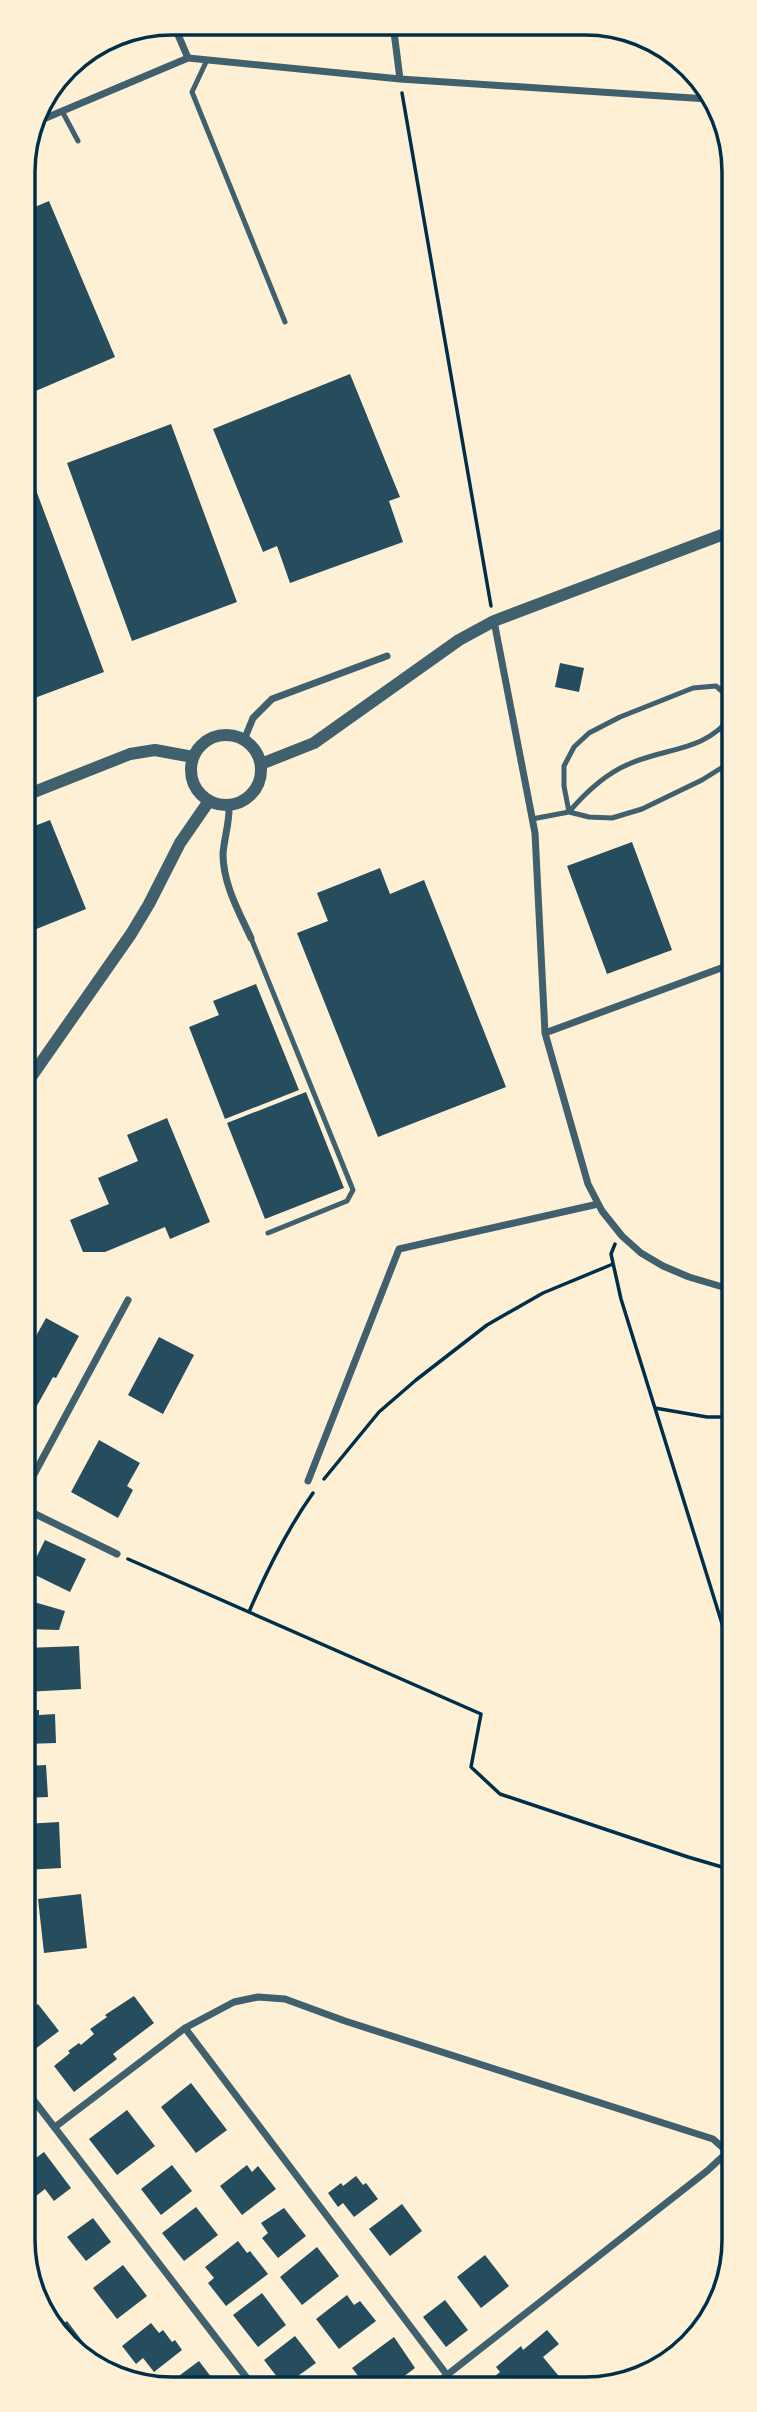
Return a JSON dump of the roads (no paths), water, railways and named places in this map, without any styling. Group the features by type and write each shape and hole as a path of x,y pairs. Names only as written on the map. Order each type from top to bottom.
{"street":[{"path":"178,35 188,58"},
{"path":"394,35 400,79"},
{"path":"46,118 188,58 400,79 700,99"},
{"path":"261,764 314,743 459,640 494,621 722,535"},
{"path":"494,621 533,819 545,1033 588,1184 598,1204 622,1236 641,1253 688,1277 722,1287"},
{"path":"244,740 253,718 272,699 387,656"},
{"path":"230,736 244,740 256,752 261,764 260,777 253,793 241,802 229,805 209,801 197,790 191,773 194,757 203,744 217,737 230,736"},
{"path":"35,792 130,754 155,750 194,757"},
{"path":"35,1071 131,934 180,842 209,801"},
{"path":"229,805 230,819 223,863 229,889 251,938"},
{"path":"545,1033 722,968"},
{"path":"308,1481 399,1249 598,1204"},
{"path":"35,1472 128,1300"},
{"path":"35,1514 117,1554"},
{"path":"55,2127 185,2028 234,2002 258,1997 285,1999 713,2139 722,2147"},
{"path":"185,2028 447,2375"},
{"path":"35,2102 246,2377"},
{"path":"444,2377 722,2161"}],"lane":[{"path":"207,60 192,92 285,322"},
{"path":"62,111 78,141"},
{"path":"569,812 564,786 564,766 574,747 589,733 694,688 716,686 722,691"},
{"path":"569,812 612,772 631,763 701,743 722,727"},
{"path":"533,819 569,812 589,817 612,818 642,808 702,780 722,768"},
{"path":"251,938 353,1190 348,1201 268,1233"}]}
